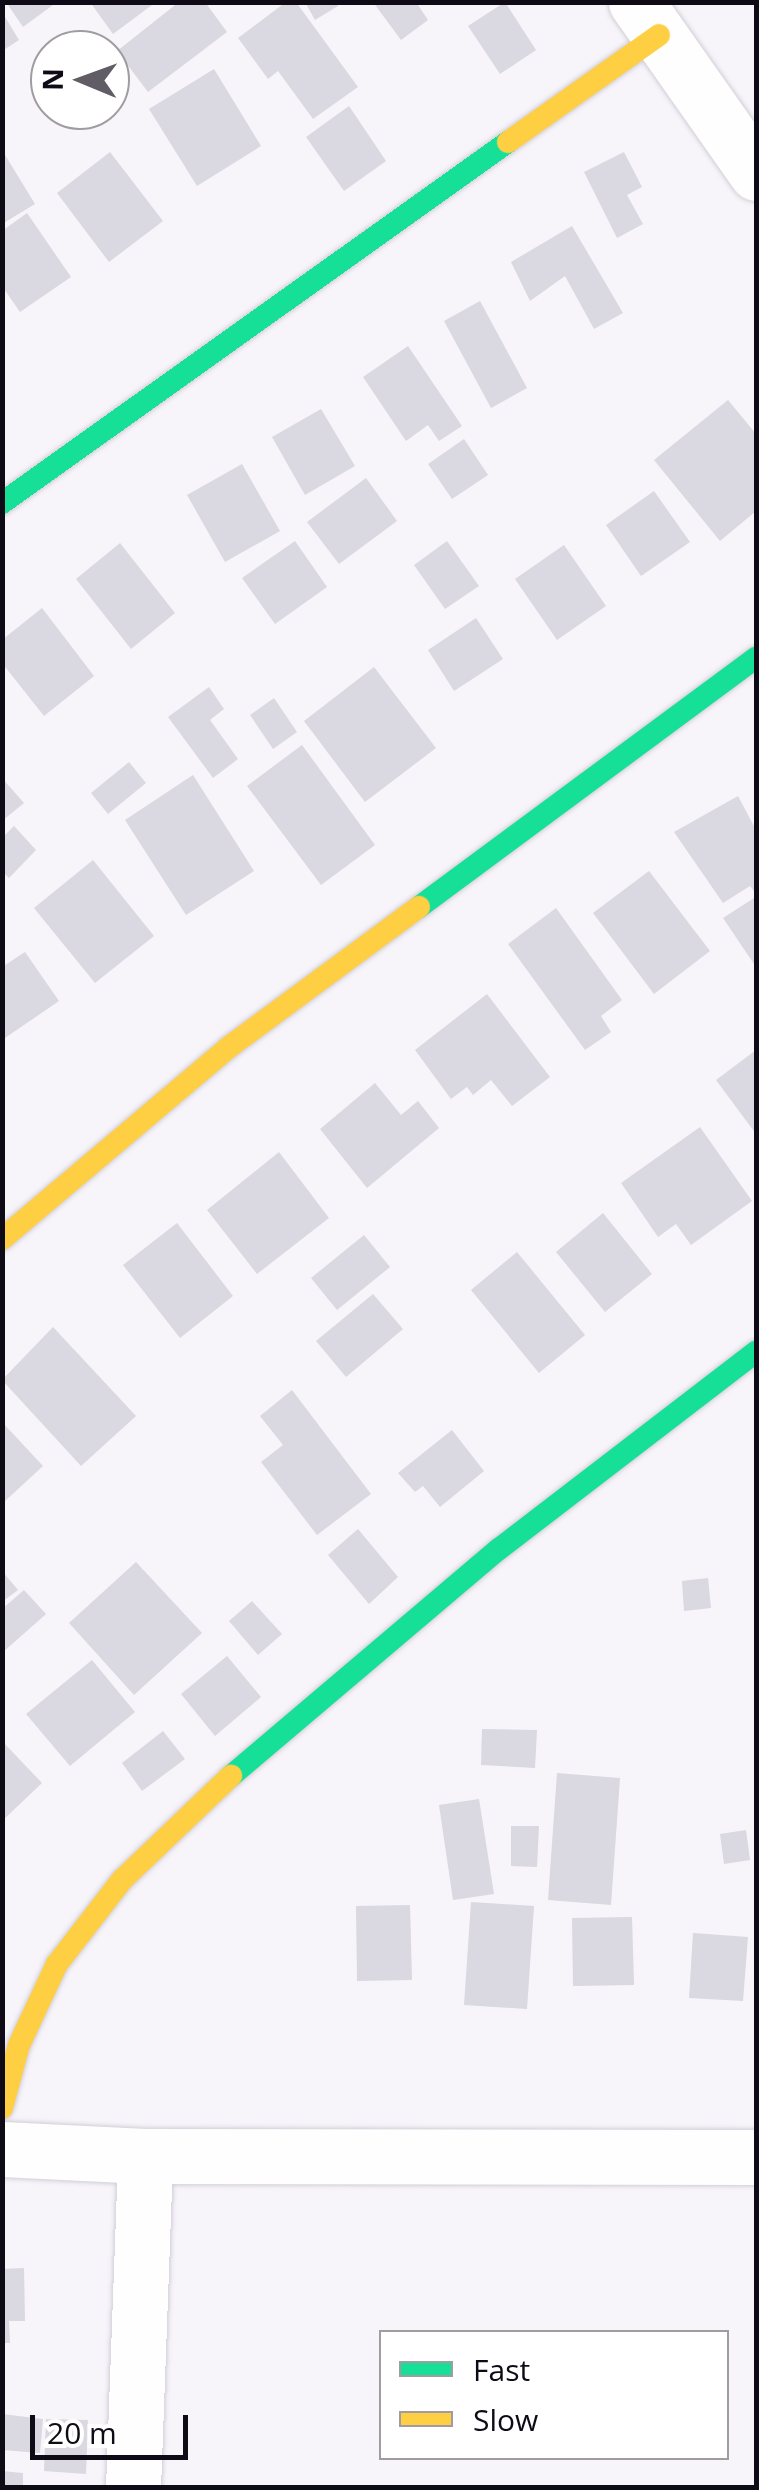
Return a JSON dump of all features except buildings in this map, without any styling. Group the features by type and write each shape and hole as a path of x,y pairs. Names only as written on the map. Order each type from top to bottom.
{"street":[{"path":"2,503 648,19 756,173"},
{"path":"2,1240 229,1047 756,658"},
{"path":"2,2108 19,2045 57,1964 122,1880 277,1732 499,1549 756,1352"},
{"path":"2,2149 145,2156 756,2157"},
{"path":"133,2488 145,2156"}],"traffic: fast":[{"path":"2,503 508,142"},
{"path":"419,907 756,658"},
{"path":"231,1776 499,1549 756,1352"}],"traffic: slow":[{"path":"508,142 659,35"},
{"path":"2,1239 229,1047 419,907"},
{"path":"2,2108 19,2045 57,1964 122,1880 231,1776"}]}
